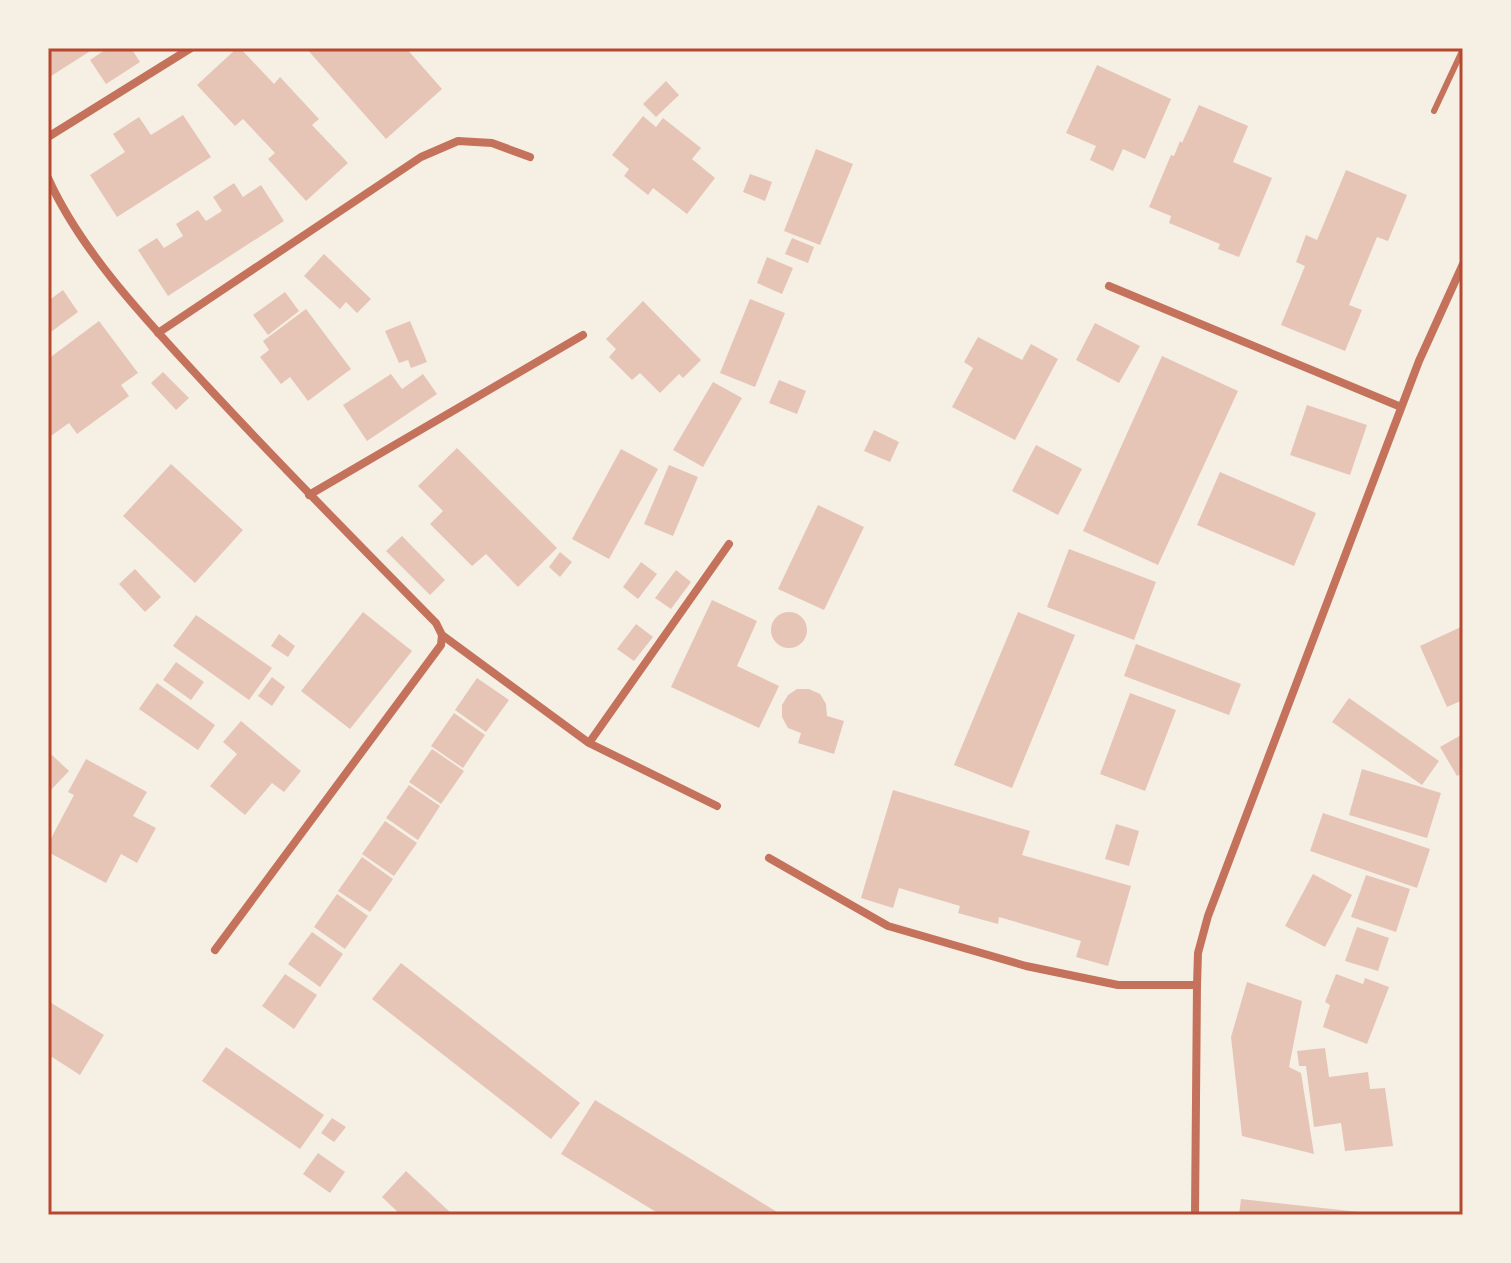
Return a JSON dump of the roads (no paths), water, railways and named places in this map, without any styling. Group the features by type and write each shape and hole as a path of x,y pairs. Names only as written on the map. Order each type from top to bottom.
{"street":[{"path":"48,137 191,48"},
{"path":"158,333 421,157 458,141 492,143 530,157"},
{"path":"48,178 60,205 133,305 309,495 436,623 442,635 589,743 717,806"},
{"path":"1195,1215 1198,953 1208,916 1401,407 1463,264"},
{"path":"1109,286 1401,407"},
{"path":"309,495 583,335"},
{"path":"589,743 729,544"},
{"path":"215,950 441,645 442,635"},
{"path":"769,858 888,926 1026,966 1118,985 1197,985"}],"lane":[{"path":"1434,111 1463,49"}]}
